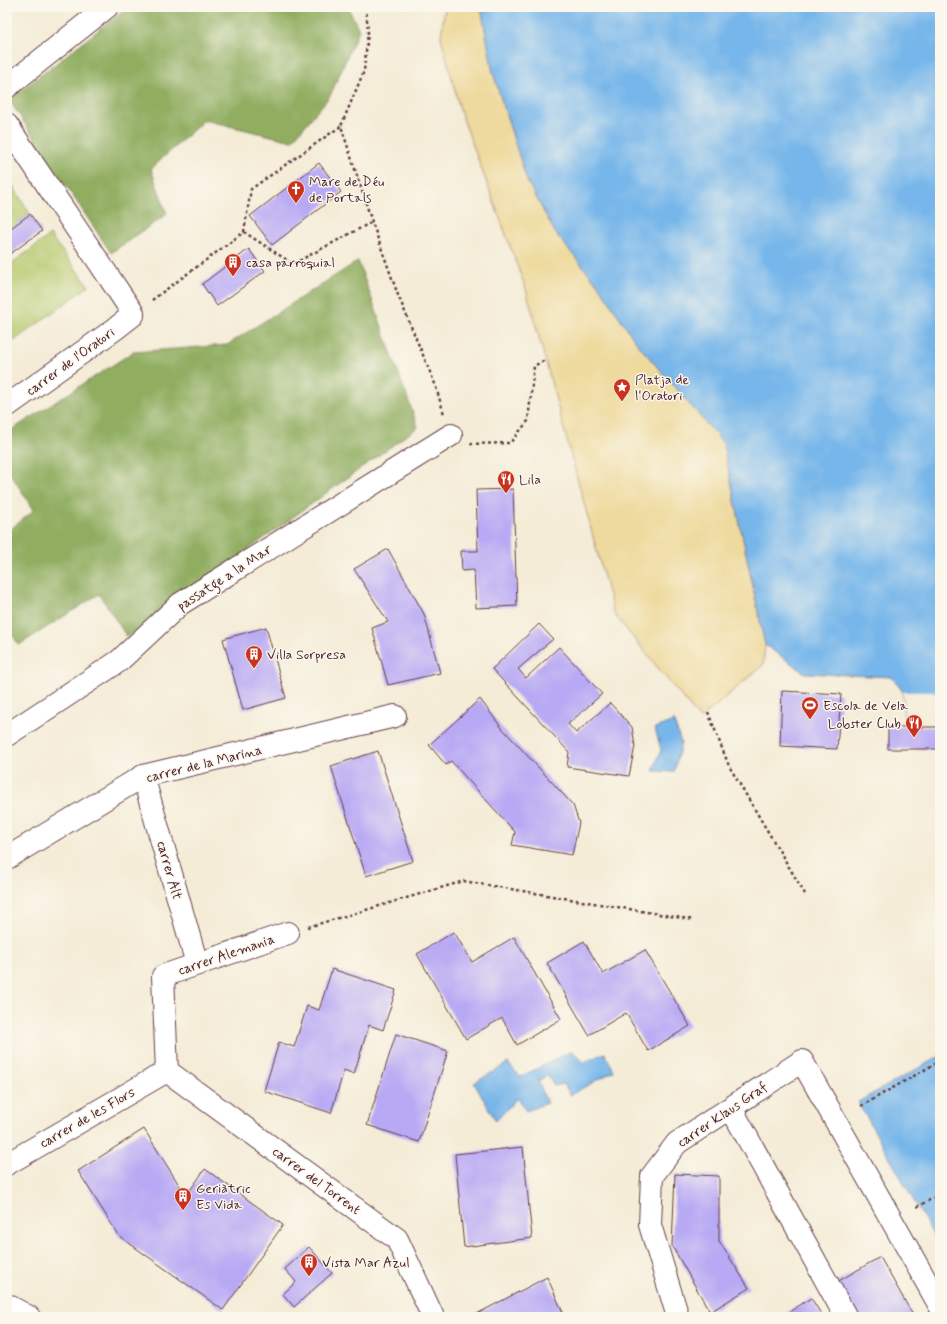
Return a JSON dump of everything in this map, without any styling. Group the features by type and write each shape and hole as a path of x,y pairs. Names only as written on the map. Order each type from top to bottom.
{"street":[{"path":"7,87 107,7"},
{"path":"7,125 133,314"},
{"name":"carrer de l'Oratori","path":"7,406 115,329 133,314"},
{"name":"passatge a la Mar","path":"7,735 119,661 180,604 451,435"},
{"name":"carrer de la Marina","path":"7,858 143,776 395,716"},
{"name":"carrer Alt","path":"143,776 197,964"},
{"name":"carrer Alemania","path":"167,1071 164,976 288,933"},
{"name":"carrer Klaus Graf","path":"678,1317 650,1225 652,1176 677,1143 802,1061 940,1306"},
{"name":"carrer de les Flors","path":"7,1164 167,1071"},
{"name":"carrer del Torrent","path":"167,1071 398,1239 434,1317"},
{"path":"731,1108 846,1317"},
{"path":"7,1305 29,1317"}],"path":[{"path":"133,314 244,232 251,189 341,126 364,71 368,32 366,7"},
{"path":"341,126 372,222 398,295 435,384 451,435 461,444 510,443 528,421 534,366 545,360"},
{"path":"244,232 293,264 372,222"},
{"path":"708,712 729,766 805,894"},
{"path":"288,933 464,881 694,920"},
{"path":"861,1106 940,1061"},
{"path":"918,1207 940,1194"}],"green space":[{"path":"128,7 348,7 359,30 330,96 292,141 204,120 151,169 167,214 111,253 9,100"},
{"path":"7,176 30,214 7,231"},
{"path":"50,235 89,286 7,346 7,267"},
{"path":"358,261 418,427 127,637 99,594 19,645 7,627 7,532 34,510 7,469 7,433 133,352 227,345"}],"sand":[{"name":"Platja de l'Oratori","path":"445,7 481,7 493,73 527,181 556,234 599,286 635,341 723,443 765,645 763,665 700,719 614,614 526,289 461,113 441,37"}],"water":[{"path":"481,7 940,7 940,732 905,733 903,692 892,677 805,673 765,645 723,443 635,341 599,286 556,234 527,181 493,73"},
{"path":"674,721 681,743 674,772 653,771 661,750 655,728"},
{"path":"572,1051 584,1062 605,1053 614,1071 570,1095 564,1084 554,1086 548,1075 538,1081 547,1103 526,1111 517,1098 496,1121 474,1083 508,1063 520,1077"},
{"path":"940,1056 940,1247 858,1102"}],"pier":[{"path":"903,692 940,692 940,732 905,733"}],"building":[{"name":"Mare de Déu de Portals","path":"319,163 341,192 272,245 250,216"},
{"path":"30,214 42,231 7,256 7,231"},
{"name":"casa parroquial","path":"249,249 265,271 217,306 202,284"},
{"path":"513,489 517,606 476,608 474,570 462,571 461,551 478,551 476,490"},
{"path":"388,549 424,614 440,673 388,685 372,628 388,622 354,569"},
{"path":"539,624 553,639 518,669 526,678 559,647 602,694 568,724 576,733 610,703 632,727 635,746 629,776 567,767 569,752 492,669"},
{"name":"Villa Sorpresa","path":"266,627 286,698 243,710 223,639"},
{"name":"Escola de Vela","path":"782,691 841,694 837,749 780,746"},
{"path":"480,699 501,727 573,805 579,823 572,855 512,845 515,832 451,761 446,765 429,745"},
{"name":"Lobster Club","path":"888,727 940,727 940,749 888,749"},
{"path":"378,751 413,861 366,876 331,766"},
{"path":"454,932 472,962 514,937 561,1019 517,1045 502,1018 466,1039 417,954"},
{"path":"584,941 603,974 645,950 690,1026 648,1051 626,1013 589,1035 547,963"},
{"path":"332,969 396,990 383,1030 369,1025 354,1074 344,1070 331,1113 264,1091 279,1042 294,1047 307,1006 319,1010"},
{"path":"396,1034 448,1051 419,1142 367,1125"},
{"name":"Geriàtric Es Vida","path":"144,1129 186,1196 205,1169 283,1225 223,1310 119,1236 78,1171"},
{"path":"523,1147 532,1238 464,1247 455,1154"},
{"path":"675,1174 719,1176 719,1241 749,1288 710,1312 672,1246"},
{"name":"Vista Mar Azul","path":"309,1247 332,1273 294,1307 283,1294 296,1282 285,1269"},
{"path":"880,1257 914,1317 857,1317 837,1282"},
{"path":"547,1277 565,1317 471,1317"},
{"path":"811,1298 823,1317 781,1317"}],"place":[{"name":"Mare de Déu de Portals","path":"296,204"},
{"name":"casa parroquial","path":"233,277"},
{"name":"Platja de l'Oratori","path":"622,402"},
{"name":"Lila","path":"506,494"},
{"name":"Villa Sorpresa","path":"254,669"},
{"name":"Escola de Vela","path":"810,720"},
{"name":"Lobster Club","path":"914,738"},
{"name":"Geriàtric Es Vida","path":"183,1211"},
{"name":"Vista Mar Azul","path":"309,1277"}]}
